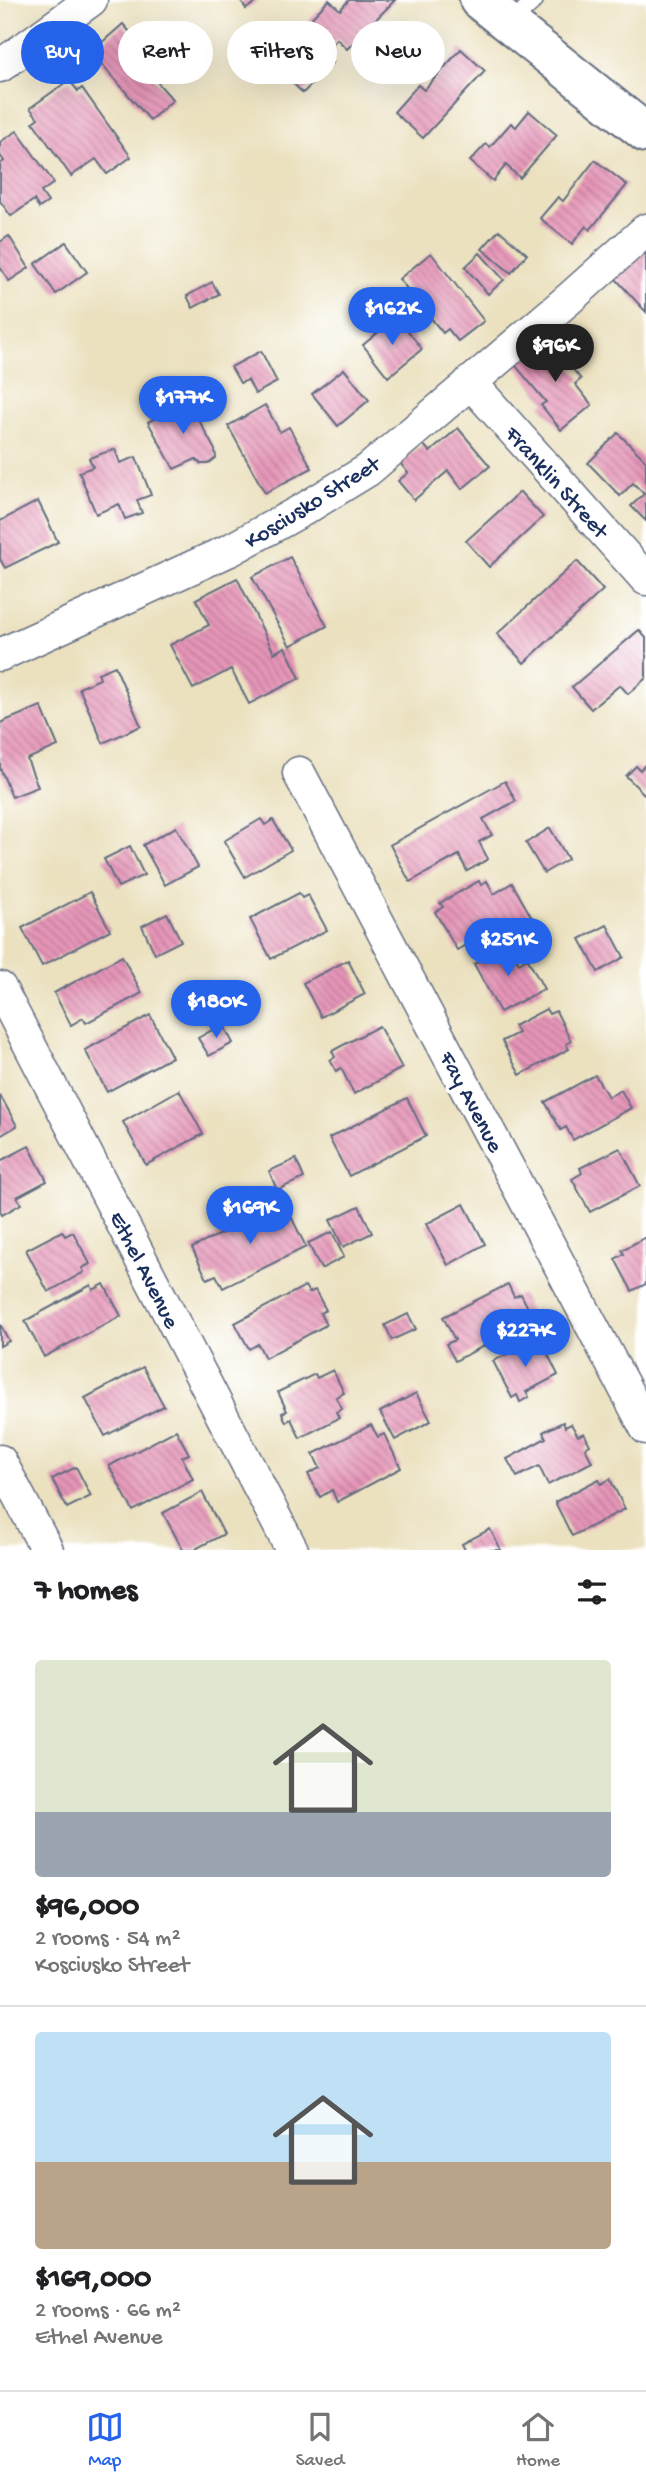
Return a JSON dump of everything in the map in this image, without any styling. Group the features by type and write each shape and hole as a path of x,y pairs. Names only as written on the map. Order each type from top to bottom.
{"main road":[{"path":"479,0 522,12 646,133"}],"street":[{"path":"0,66 91,0"},
{"name":"Kosciusko Street","path":"0,655 232,549 368,470 646,230"},
{"name":"Franklin Street","path":"470,382 646,579"},
{"name":"Fay Avenue","path":"299,774 646,1428"},
{"name":"Ethel Avenue","path":"0,988 292,1550"},
{"path":"0,1461 47,1550"}],"building":[{"path":"240,0 259,0 246,9"},
{"path":"329,0 340,10 349,0 395,0 374,21 351,21 351,45 347,49 337,39 337,21 309,21"},
{"path":"118,28 118,83 104,67 104,41"},
{"path":"461,49 485,71 423,138 394,112 418,85 424,90 429,84 445,84 445,67"},
{"path":"63,84 72,84 78,91 82,88 131,157 107,174 96,159 71,176 33,122 38,118 30,108"},
{"path":"119,84 159,84 173,100 150,120"},
{"path":"294,84 312,84 303,93"},
{"path":"529,111 557,135 520,178 506,165 493,181 470,161 486,144 490,147 511,123 516,127"},
{"path":"17,131 54,183 41,192 48,202 39,208 34,200 11,216 0,201 0,164 4,161 0,155 0,142"},
{"path":"595,160 627,185 590,230 586,226 572,244 540,218 558,197 563,201"},
{"path":"499,230 527,254 511,273 482,249"},
{"path":"9,236 29,268 9,281 0,267 0,242"},
{"path":"66,242 87,272 56,294 35,264"},
{"path":"646,250 646,312 615,278"},
{"path":"431,253 484,321 458,341 448,329 443,333 399,279"},
{"path":"480,253 504,280 488,294 465,267"},
{"path":"212,282 219,294 193,308 187,296"},
{"path":"397,317 422,349 388,377 363,345"},
{"path":"548,339 581,379 575,384 592,405 561,430 541,405 546,402 515,365"},
{"path":"261,351 277,382 255,394 248,380 240,383 231,367"},
{"path":"344,369 369,400 338,426 312,394"},
{"path":"188,400 215,450 216,458 208,464 201,464 196,459 174,469 148,422"},
{"path":"265,405 280,432 289,427 312,468 265,493 228,426"},
{"path":"458,428 490,466 462,489 448,471 414,500 398,481 408,473 400,463 423,444 430,452"},
{"path":"618,433 646,461 646,521 631,506 644,494 633,483 620,496 588,463"},
{"path":"115,449 120,463 136,457 151,495 137,500 142,513 125,519 119,504 96,514 79,472 93,467 89,458"},
{"path":"520,492 543,517 489,567 466,541"},
{"path":"38,501 58,542 5,568 0,559 0,521"},
{"path":"290,557 327,626 290,646 252,577"},
{"path":"577,561 603,590 524,663 497,634"},
{"path":"237,578 274,653 285,647 300,678 249,704 231,669 193,689 170,645 209,625 196,599"},
{"path":"639,630 646,638 646,678 628,694 620,685 591,709 572,687"},
{"path":"115,666 141,726 103,743 79,688 100,679 98,673"},
{"path":"41,706 58,746 27,759 38,787 12,797 0,768 0,723"},
{"path":"646,764 646,796 626,776 636,766 640,770"},
{"path":"505,781 516,801 483,819 492,835 479,842 488,859 467,871 459,855 410,882 390,845"},
{"path":"261,819 265,825 273,820 291,850 245,877 224,841"},
{"path":"176,827 198,867 165,885 143,845"},
{"path":"550,828 568,859 544,873 526,843"},
{"path":"130,846 144,875 118,887 104,859"},
{"path":"479,881 481,885 487,881 494,894 512,883 532,918 505,934 500,925 457,950 435,912 443,907 440,903"},
{"path":"90,892 110,930 42,966 22,928"},
{"path":"299,893 302,898 308,895 327,930 271,959 250,919"},
{"path":"167,913 181,941 155,954 142,926"},
{"path":"607,925 624,957 598,972 580,939"},
{"path":"509,945 519,963 527,958 544,989 500,1012 474,964"},
{"path":"122,956 142,993 86,1023 83,1018 71,1025 54,993"},
{"path":"348,960 365,994 321,1017 303,983"},
{"path":"546,1009 549,1014 556,1011 571,1041 566,1044 569,1049 520,1075 502,1041 518,1033 514,1026"},
{"path":"150,1015 172,1057 107,1092 85,1050"},
{"path":"223,1024 233,1043 209,1056 198,1038"},
{"path":"379,1026 402,1068 354,1094 341,1068 336,1071 330,1060 335,1057 332,1051"},
{"path":"595,1075 608,1097 621,1090 631,1108 573,1140 566,1127 561,1130 545,1102"},
{"path":"179,1090 203,1134 146,1165 123,1122"},
{"path":"0,1095 17,1126 0,1136"},
{"path":"407,1098 426,1136 349,1176 329,1138"},
{"path":"29,1146 47,1181 17,1197 21,1204 2,1215 0,1161"},
{"path":"620,1148 640,1186 590,1212 572,1179 582,1173 580,1168"},
{"path":"296,1159 304,1178 277,1190 269,1171"},
{"path":"284,1202 306,1247 223,1288 216,1275 207,1279 192,1248"},
{"path":"464,1204 485,1244 448,1265 426,1224"},
{"path":"359,1206 372,1233 343,1247 330,1220"},
{"path":"62,1231 65,1236 73,1232 90,1264 82,1268 84,1272 48,1292 26,1250"},
{"path":"332,1232 344,1257 321,1269 308,1243"},
{"path":"646,1237 646,1284 632,1291 615,1259 624,1254 622,1250"},
{"path":"104,1284 121,1316 44,1357 25,1321 91,1285 93,1290"},
{"path":"508,1284 514,1297 521,1294 534,1320 455,1361 446,1344 455,1340 443,1317"},
{"path":"305,1286 309,1293 315,1290 326,1310 320,1313 326,1325 265,1358 258,1344 249,1349 235,1323"},
{"path":"408,1314 416,1329 392,1340 385,1325"},
{"path":"0,1324 9,1341 0,1346"},
{"path":"532,1342 534,1346 542,1342 558,1375 526,1392 529,1397 520,1402 517,1395 512,1398 493,1361"},
{"path":"143,1367 164,1406 105,1436 85,1398"},
{"path":"333,1370 344,1393 336,1397 342,1409 336,1412 339,1418 300,1438 291,1419 286,1422 282,1413 287,1411 278,1392 315,1374 317,1378"},
{"path":"416,1393 431,1421 395,1440 380,1412"},
{"path":"563,1422 565,1427 571,1424 578,1436 584,1433 590,1445 585,1448 592,1462 548,1485 539,1466 517,1477 507,1459 546,1438 543,1432"},
{"path":"371,1425 378,1437 384,1434 401,1468 337,1502 332,1490 320,1497 308,1474 320,1468 313,1454"},
{"path":"176,1430 189,1454 182,1457 193,1479 133,1511 109,1466"},
{"path":"76,1467 91,1496 67,1508 52,1479"},
{"path":"599,1479 601,1484 610,1479 625,1509 572,1536 555,1502"},
{"path":"202,1492 224,1534 197,1550 183,1550 163,1513"},
{"path":"490,1529 501,1550 465,1550 462,1544"}]}
